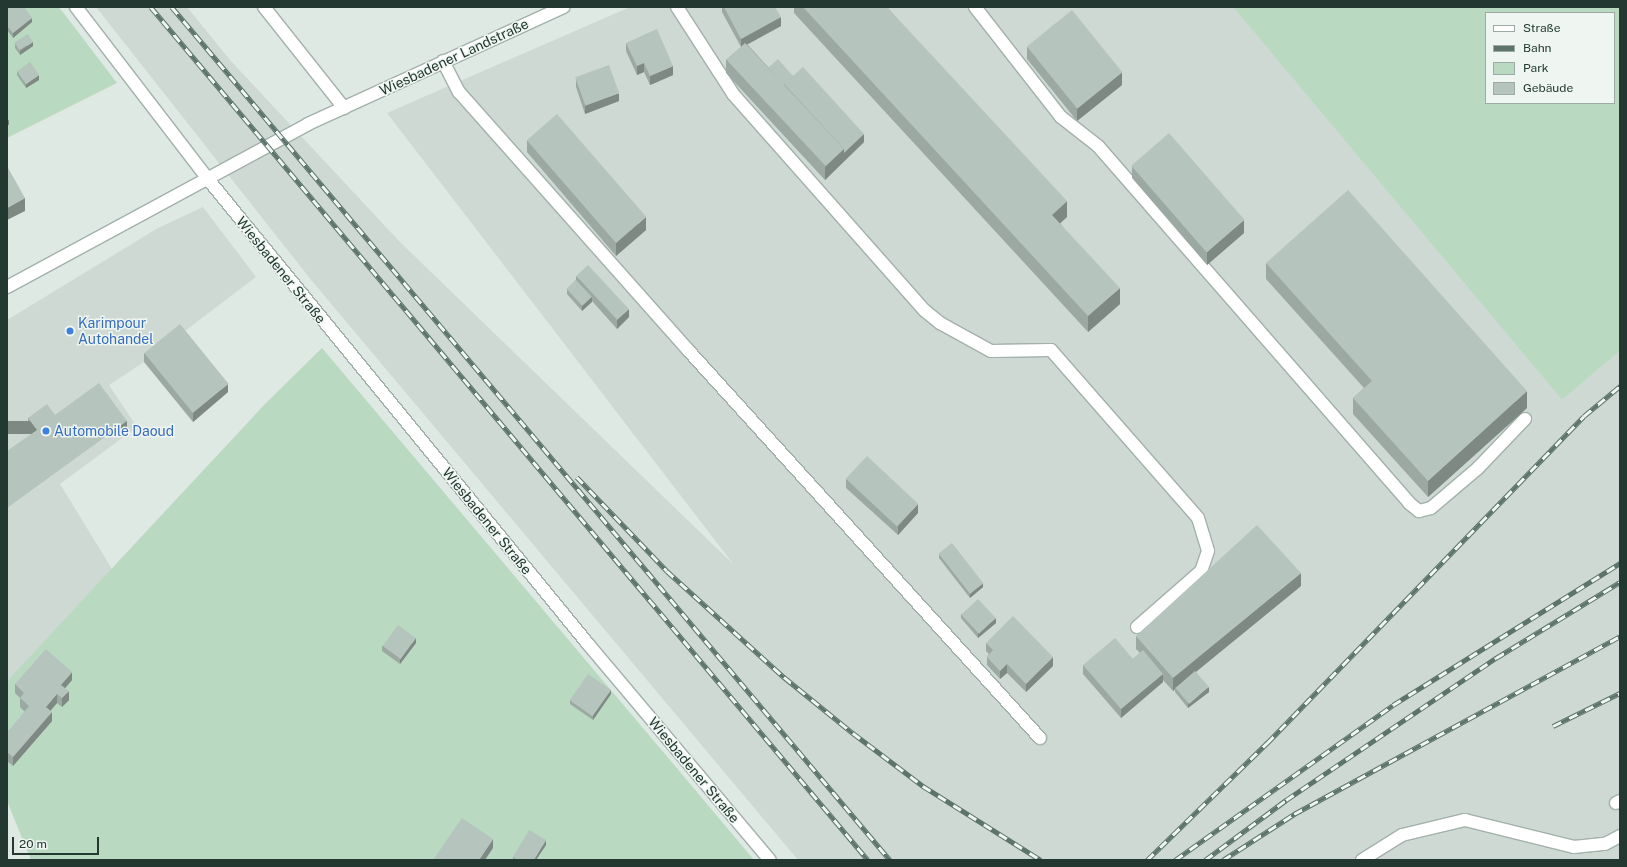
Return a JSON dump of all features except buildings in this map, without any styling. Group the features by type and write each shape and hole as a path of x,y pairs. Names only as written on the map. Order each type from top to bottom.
{"street":[{"name":"Wiesbadener Straße","path":"76,7 207,178 583,638 770,860"},
{"path":"264,7 344,108"},
{"name":"Wiesbadener Landstraße","path":"207,178 308,124 564,7"},
{"path":"677,7 733,94 924,310 940,323 991,350 1050,350 1198,518 1208,551 1201,571 1137,627"},
{"path":"975,7 1061,117 1098,146 1409,503 1419,511 1431,508 1478,468 1525,419"},
{"path":"443,61 459,92 704,368 1040,738"},
{"path":"7,287 207,178"},
{"path":"1362,860 1402,835 1465,820 1574,846 1605,844 1620,836"}],"shaded area":[{"path":"96,7 187,7 230,60 400,242 734,565 387,113 630,7 1233,7 1562,400 1620,351 1620,860 798,860 312,281"},
{"path":"203,207 256,277 144,362 109,385 137,427 60,484 112,569 7,681 7,320 158,228"}],"green space":[{"path":"7,7 59,7 117,83 7,138"},
{"path":"1233,7 1620,7 1620,351 1562,400"},
{"path":"322,348 754,860 31,860 7,801 7,681 265,404"}],"railway":[{"path":"151,7 868,860"},
{"path":"172,7 890,860"},
{"path":"1147,860 1267,743 1584,416 1620,386"},
{"path":"577,477 667,571 784,677 853,733 923,786 1041,860"},
{"path":"1175,860 1393,705 1620,563"},
{"path":"1205,860 1286,800 1496,658 1620,582"},
{"path":"1223,860 1294,814 1620,636"},
{"path":"1553,726 1620,693"}],"place":[{"name":"Karimpour Autohandel","path":"70,331"},
{"name":"Automobile Daoud","path":"46,431"}]}
